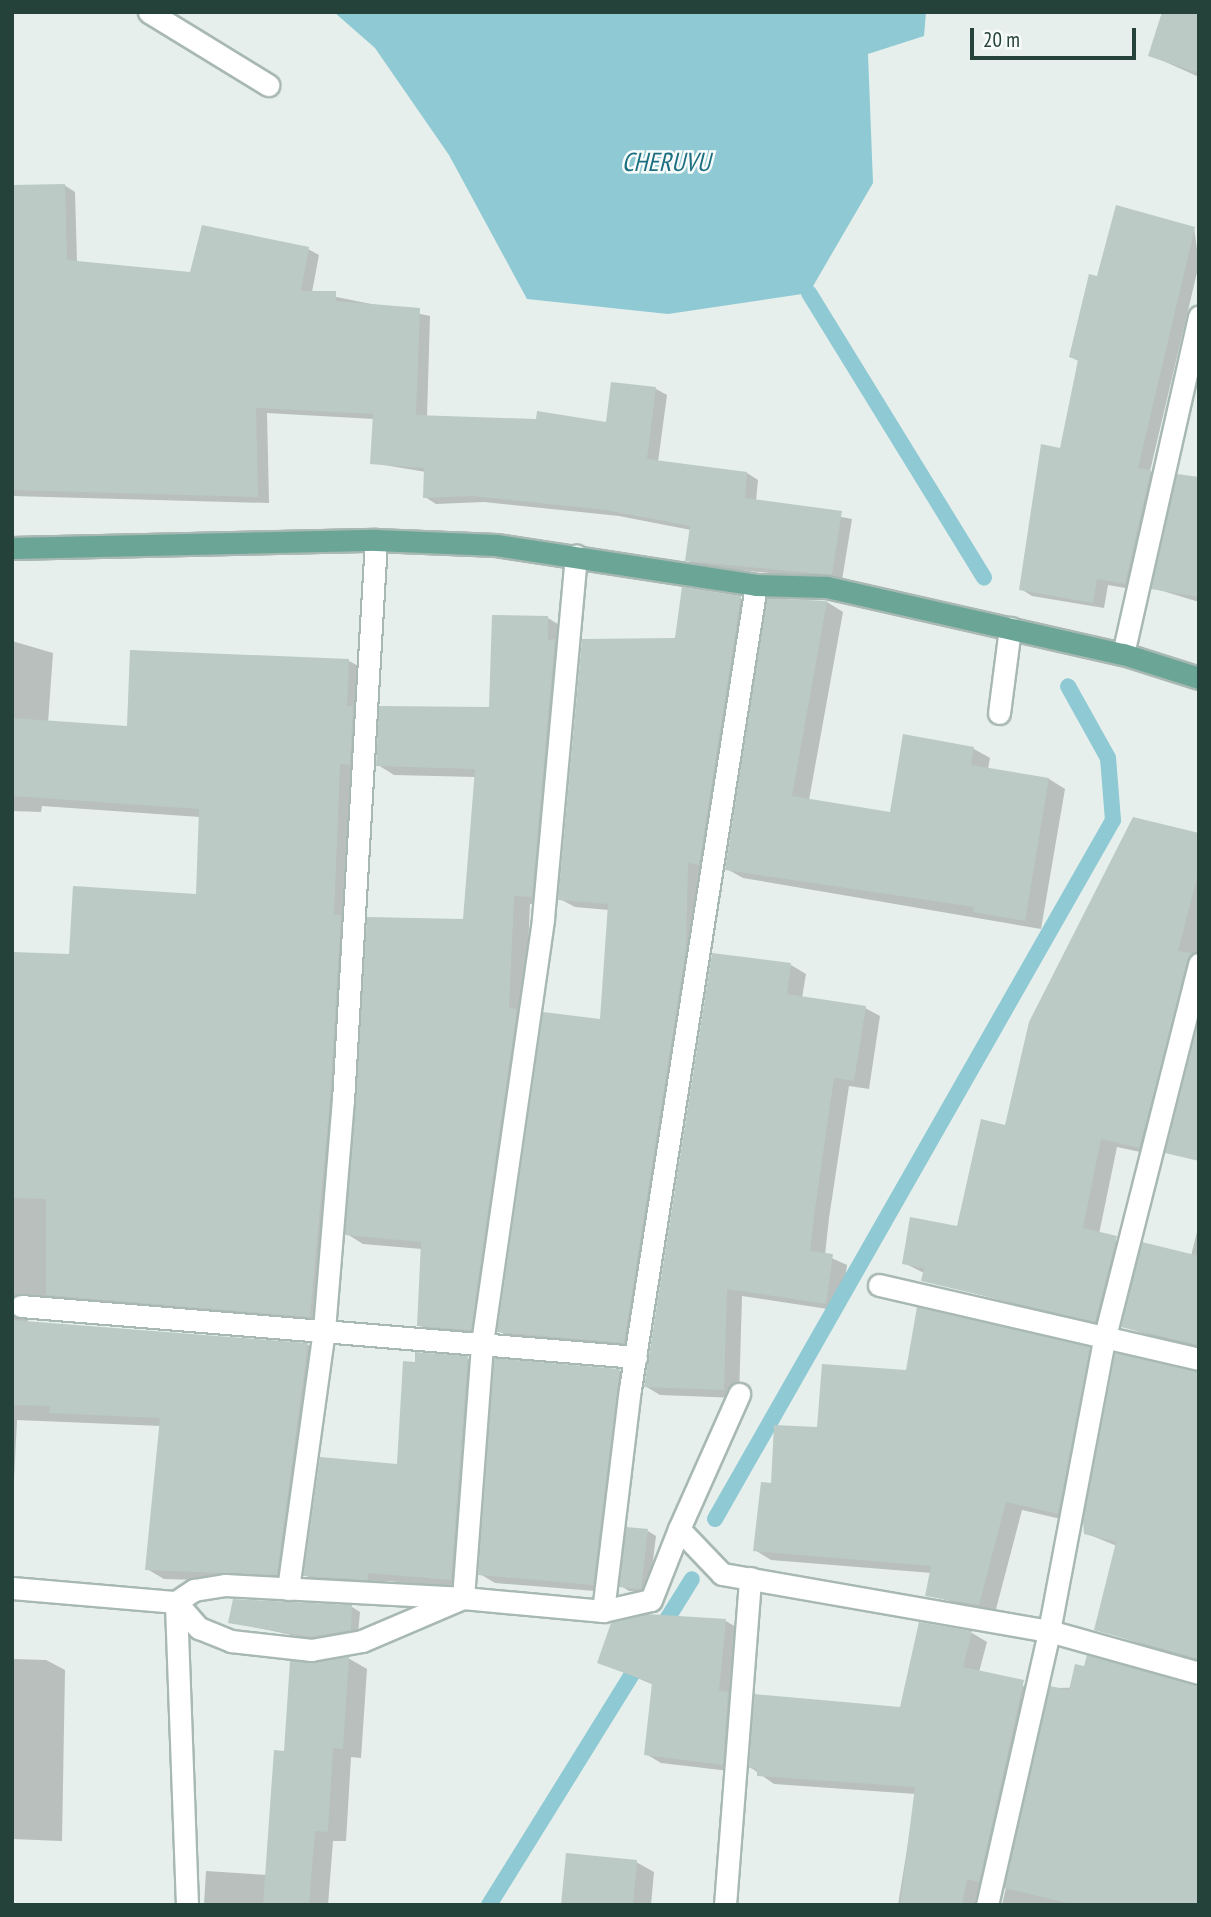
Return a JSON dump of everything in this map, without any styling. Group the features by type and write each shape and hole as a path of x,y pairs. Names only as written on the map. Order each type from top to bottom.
{"main road":[{"path":"12,548 376,540 576,556 756,585 827,587 1123,654 1199,678"}],"street":[{"path":"149,12 268,85"},
{"path":"1123,654 1199,316"},
{"path":"288,1589 324,1330 376,540"},
{"path":"463,1598 482,1343 543,918 576,556"},
{"path":"603,1611 636,1357 756,585"},
{"path":"999,713 1010,628"},
{"path":"987,1905 1049,1631 1105,1336 1199,964"},
{"path":"879,1285 1199,1359"},
{"path":"21,1306 636,1357"},
{"path":"12,1588 176,1602 194,1590 226,1585 463,1598 603,1611 651,1600 679,1528 739,1394"},
{"path":"679,1528 722,1574 1049,1631 1199,1673"},
{"path":"725,1905 750,1578"},
{"path":"176,1602 199,1628 231,1641 311,1650 362,1641 463,1598"},
{"path":"176,1602 187,1905"}],"water":[{"name":"CHERUVU","path":"334,12 926,12 924,36 868,54 873,183 809,293 668,314 527,299 449,155 375,48"}],"building":[{"path":"1162,12 1199,12 1199,73 1148,56"},
{"path":"65,184 67,260 190,272 202,225 309,247 301,291 336,291 336,301 420,308 416,415 536,419 537,411 606,422 611,382 656,387 647,459 747,472 745,498 842,511 832,575 685,561 690,526 606,510 472,496 423,498 424,468 370,464 373,414 256,408 258,497 12,490 12,185"},
{"path":"1116,205 1195,227 1138,468 1151,470 1125,584 1097,579 1093,603 1019,590 1041,444 1060,448 1078,360 1069,357 1089,274 1097,276"},
{"path":"1177,474 1199,477 1199,597 1151,589"},
{"path":"682,587 741,596 699,865 688,863 686,949 624,1343 497,1332 543,1012 600,1019 608,904 558,900 582,639 675,638"},
{"path":"767,598 827,601 792,796 890,812 903,734 974,747 971,765 1049,778 1025,921 973,912 974,907 725,870"},
{"path":"492,615 548,616 548,640 555,639 532,897 514,896 509,1008 517,1009 471,1330 417,1326 421,1242 345,1235 367,917 463,919 475,769 376,766 379,706 489,707"},
{"path":"130,650 349,659 347,706 353,706 350,765 340,764 334,915 341,915 330,1100 310,1317 46,1295 46,1199 13,1198 12,952 69,954 73,886 196,894 199,809 12,796 12,718 127,726"},
{"path":"1133,817 1199,833 1199,870 1178,951 1192,953 1139,1148 1101,1139 1083,1228 1117,1236 1095,1322 921,1281 924,1268 902,1264 910,1217 957,1226 981,1119 1005,1125 1029,1022"},
{"path":"712,953 791,963 787,994 866,1006 854,1081 834,1078 815,1209 810,1251 833,1254 826,1304 727,1289 724,1390 644,1387"},
{"path":"1199,1019 1199,1161 1165,1153"},
{"path":"1142,1242 1199,1256 1199,1345 1121,1327"},
{"path":"917,1307 1090,1347 1058,1514 1006,1502 979,1605 925,1596 931,1566 753,1551 761,1482 771,1483 774,1425 817,1427 822,1364 906,1370"},
{"path":"12,1320 308,1343 277,1575 145,1570 160,1418 49,1413 50,1406 12,1405"},
{"path":"415,1352 468,1356 451,1580 368,1573 368,1580 303,1576 320,1457 397,1464 403,1361 415,1362"},
{"path":"1115,1353 1199,1372 1199,1659 1094,1630 1116,1542 1084,1534 1083,1520"},
{"path":"494,1358 620,1369 593,1585 478,1575"},
{"path":"626,1527 648,1529 641,1589 619,1587"},
{"path":"233,1599 352,1605 351,1630 311,1637 228,1623"},
{"path":"647,1614 726,1619 719,1691 728,1692 723,1765 644,1755 652,1683 597,1663 611,1623"},
{"path":"919,1622 972,1631 963,1667 1024,1680 979,1882 967,1879 962,1905 900,1905 915,1787 757,1776 757,1769 749,1768 754,1694 900,1707"},
{"path":"1087,1655 1199,1686 1199,1905 1076,1905 1004,1888 1050,1686 1069,1690 1075,1664 1084,1666"},
{"path":"349,1657 343,1749 333,1748 328,1832 315,1831 309,1905 263,1905 274,1750 284,1751 290,1661"},
{"path":"566,1853 637,1860 633,1905 561,1905"}],"waterway":[{"path":"809,293 984,577"},
{"path":"715,1519 1113,820 1108,758 1068,686"},
{"path":"659,1632 692,1579"},
{"path":"489,1905 643,1657"}]}
